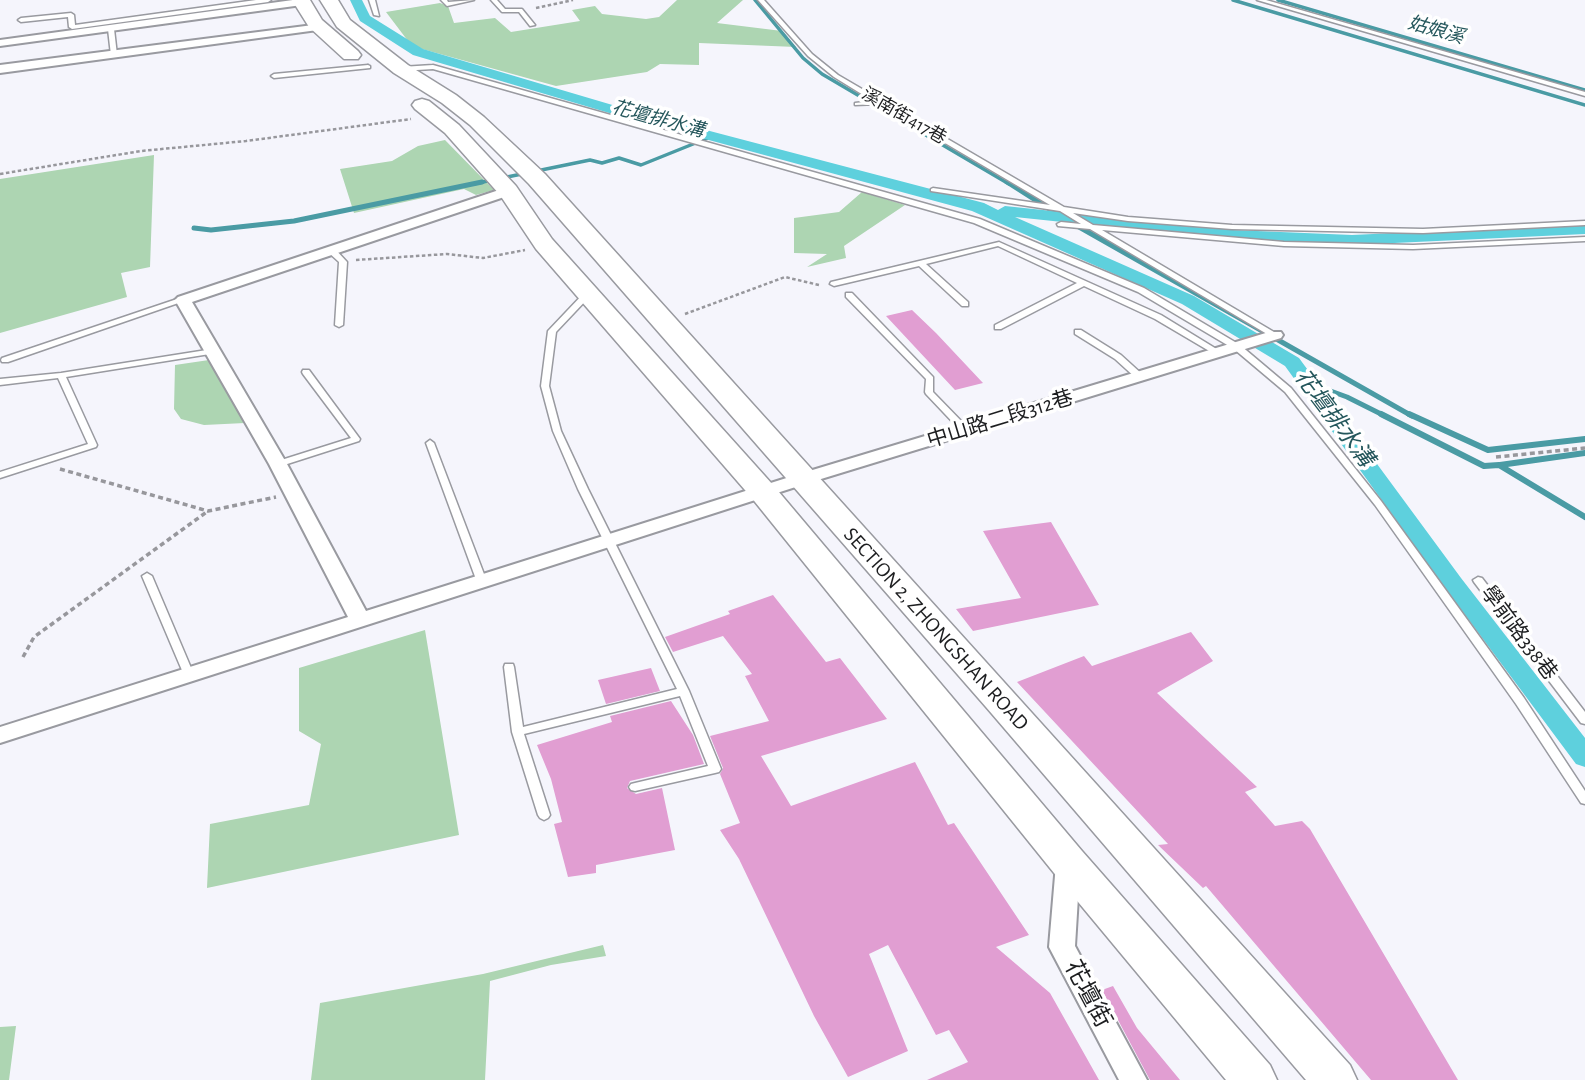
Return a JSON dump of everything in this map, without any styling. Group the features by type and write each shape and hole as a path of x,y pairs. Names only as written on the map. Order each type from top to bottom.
{"main road":[{"name":"SECTION 2, ZHONGSHAN ROAD","path":"329,0 343,23 401,69 449,99 477,121 531,174 664,324 782,485 1068,862 1254,1080"},
{"name":"SECTION 2, ZHONGSHAN ROAD","path":"301,1 321,27 344,50 437,116 501,184 544,244 588,294 999,698 1334,1080"},
{"path":"544,244 582,231"}],"street":[{"path":"0,43 301,1"},
{"path":"0,69 321,27"},
{"path":"360,620 278,464 183,300 337,256 501,184"},
{"name":"中山路二段312巷","path":"0,736 782,485 1275,335"},
{"name":"花壇街","path":"1068,862 1062,947 1133,1080"}],"lane":[{"path":"22,20 71,15 72,27 268,0"},
{"path":"372,0 377,15"},
{"path":"444,0 447,4 471,0"},
{"path":"494,0 504,11 520,10 533,25"},
{"name":"溪南街417巷","path":"761,0 810,55 836,76 1275,335"},
{"path":"1259,0 1585,94"},
{"path":"111,29 114,55"},
{"path":"274,76 368,67"},
{"path":"401,69 432,67 977,221 1140,290 1237,347 1288,390 1378,503 1520,701 1585,800"},
{"path":"857,104 880,102"},
{"path":"933,190 1141,220 1330,231 1423,231 1585,223"},
{"path":"1061,224 1284,244 1413,247 1585,239"},
{"path":"1557,225 1575,239"},
{"path":"834,284 999,244 1157,317 1219,353"},
{"path":"337,256 339,325"},
{"path":"920,263 965,304"},
{"path":"998,327 1083,283"},
{"path":"588,294 552,331 545,386 557,431 684,691 715,769 635,787"},
{"path":"849,295 930,379 929,391 965,430"},
{"path":"5,360 183,300"},
{"path":"1079,332 1118,357 1140,377"},
{"path":"0,382 213,351"},
{"path":"278,464 356,439 306,372"},
{"path":"0,475 93,445 61,375"},
{"path":"430,443 482,582"},
{"path":"147,576 189,675"},
{"name":"學前路338巷","path":"1478,580 1585,720"},
{"path":"509,667 518,732 544,815"},
{"path":"518,732 684,691"}],"path":[{"path":"520,10 573,0"},
{"path":"0,174 141,151 246,141 437,116"},
{"path":"337,256 421,254 482,258 544,244"},
{"path":"664,324 717,300 785,277 816,285 834,284"},
{"path":"1496,457 1585,448"},
{"path":"54,468 208,511"},
{"path":"23,657 34,637 208,511 293,494"}],"green space":[{"path":"677,0 743,0 717,23 782,31 796,47 699,43 699,65 660,64 647,72 556,86 422,49 408,41 386,12 440,3 448,6 454,23 495,18 511,32 580,21 572,10 595,6 602,14 646,19 659,17"},
{"path":"445,140 494,190 476,195 464,189 354,213 340,169 392,161 418,146"},
{"path":"154,155 150,267 121,273 127,297 0,333 0,179"},
{"path":"862,192 905,205 844,246 846,258 807,267 827,254 794,253 794,218 839,212"},
{"path":"209,360 245,423 204,425 181,419 174,409 175,365"},
{"path":"425,630 459,835 207,888 210,824 309,805 321,744 299,731 299,668"},
{"path":"603,945 606,956 551,965 490,981 485,1080 311,1080 320,1003 483,974"},
{"path":"16,1026 9,1080 0,1080 0,1027"}],"building":[{"path":"912,310 983,383 955,390 886,316"},
{"path":"1051,522 1099,605 973,631 956,609 1021,598 983,531"},
{"path":"773,595 826,662 840,658 887,719 761,756 791,806 915,762 948,825 954,823 1029,935 996,947 1050,993 1099,1080 927,1080 968,1062 949,1030 936,1035 888,945 869,954 908,1051 848,1077 814,1016 739,859 720,830 740,823 720,774 723,768 710,736 769,721 745,676 752,674 723,636 673,652 665,637 730,614 728,611"},
{"path":"1191,632 1213,661 1157,693 1257,787 1245,792 1275,826 1302,821 1310,829 1458,1080 1371,1080 1206,886 1203,888 1158,845 1168,844 1017,682 1084,656 1092,666"},
{"path":"651,668 660,691 606,704 598,680"},
{"path":"671,701 693,735 704,764 630,781 627,788 636,794 662,788 675,850 596,865 596,873 568,877 554,824 562,822 551,779 537,745 612,722 610,716"},
{"path":"1113,986 1137,1028 1180,1080 1150,1080 1102,990"}],"waterway":[{"name":"花壇排水溝","path":"356,0 365,18 418,52 621,112 978,207 1188,300 1292,362 1453,583 1585,757"},
{"path":"755,0 803,58 822,74 1009,184"},
{"path":"1233,0 1585,105"},
{"name":"姑娘溪","path":"1278,0 1585,90"},
{"path":"473,184 590,160 602,163 619,158 641,165 713,136"},
{"path":"194,228 211,230 294,221 482,182"},
{"path":"1007,182 1065,219 1412,416"},
{"name":"花壇排水溝","path":"1005,211 1233,235 1352,240 1585,229"},
{"path":"1306,382 1347,397 1381,414"},
{"path":"1381,414 1385,416"},
{"path":"1381,414 1484,466 1499,465 1585,517"},
{"path":"1409,414 1488,450 1585,439"},
{"path":"1500,465 1585,453"}]}
